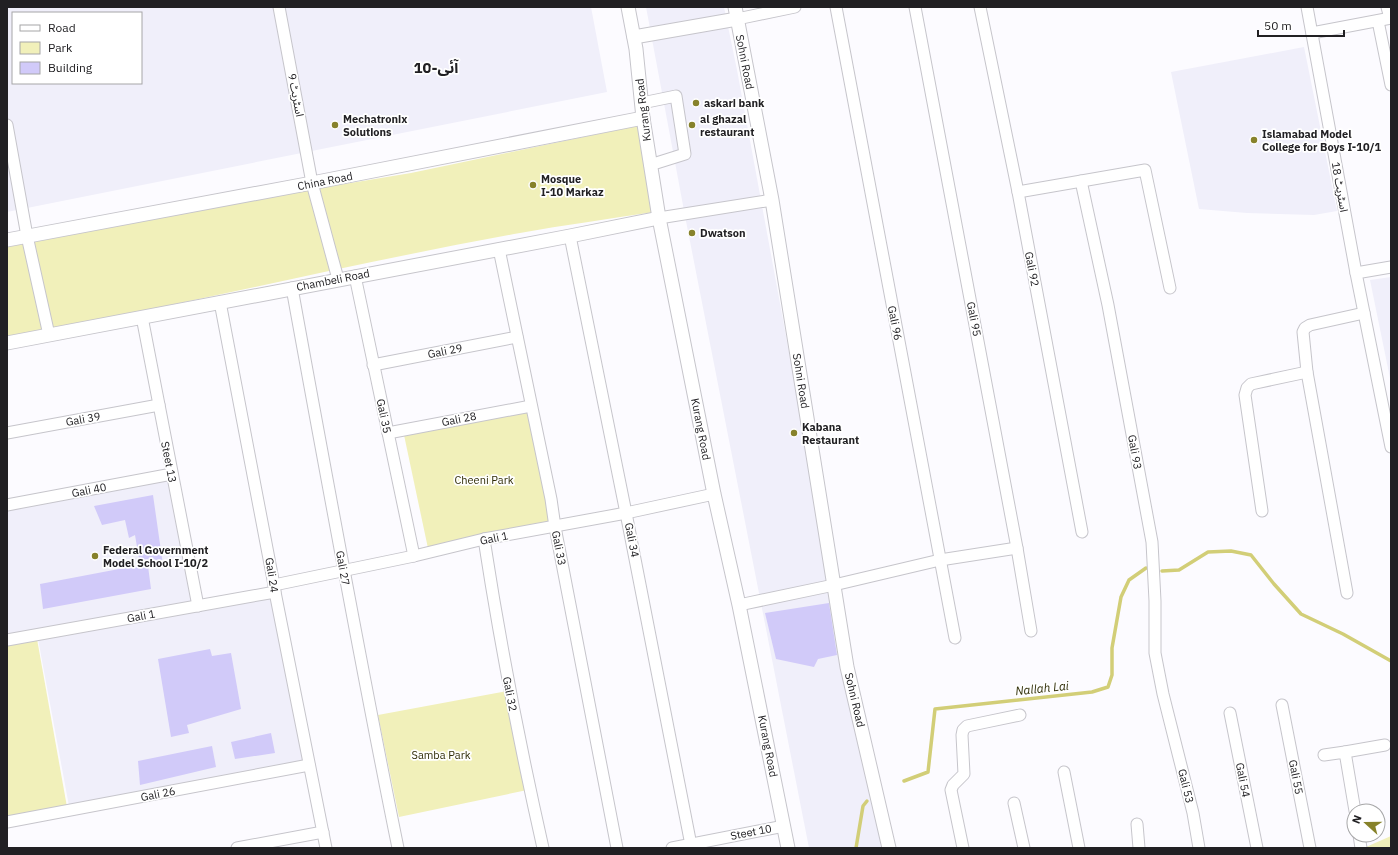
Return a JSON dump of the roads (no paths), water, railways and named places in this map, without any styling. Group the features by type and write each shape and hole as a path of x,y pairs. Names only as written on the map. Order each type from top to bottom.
{"street":[{"name":"اسٹریٹ 9","path":"279,7 312,183 338,279"},
{"name":"Kurang Road","path":"628,7 634,37 642,103 642,118 659,218 714,494 739,605 788,848"},
{"path":"634,37 736,13 795,7"},
{"name":"Gali 96","path":"836,7 955,638"},
{"name":"Gali 95","path":"915,7 1017,548 1031,632"},
{"name":"Gali 92","path":"980,7 1018,192 1082,532"},
{"name":"اسٹریٹ 18","path":"1307,7 1356,273 1391,447"},
{"name":"Sohni Road","path":"736,13 772,200 847,666 889,848"},
{"path":"1312,34 1378,20 1389,14"},
{"path":"1378,20 1391,85"},
{"path":"642,103 676,96 685,154 650,165"},
{"name":"China Road","path":"7,240 312,183 642,118"},
{"path":"7,125 49,335"},
{"path":"1018,192 1145,170 1170,288"},
{"name":"Gali 93","path":"1081,181 1108,305 1152,542 1155,653 1171,725"},
{"path":"659,218 772,200"},
{"name":"Chambeli Road","path":"7,343 659,218"},
{"name":"Gali 34","path":"570,236 626,513 686,846"},
{"name":"Gali 33","path":"499,248 550,499 617,848"},
{"path":"1356,273 1391,267"},
{"name":"Gali 35","path":"355,276 414,556"},
{"name":"Gali 27","path":"292,288 344,571 398,848"},
{"name":"Gali 24","path":"220,302 274,588 326,848"},
{"path":"1347,593 1307,372 1302,332 1310,325 1364,313"},
{"name":"Steet 13","path":"142,317 198,606"},
{"name":"Gali 29","path":"373,365 517,337"},
{"path":"1262,511 1245,395 1247,388 1252,384 1307,372"},
{"name":"Gali 39","path":"7,432 159,405"},
{"name":"Gali 28","path":"388,433 531,406"},
{"name":"Gali 40","path":"7,505 172,474"},
{"name":"Gali 1","path":"7,640 198,606 484,539 626,513 714,494"},
{"name":"Gali 32","path":"484,539 495,614 509,688 543,848"},
{"path":"739,605 834,585 940,560 1017,548"},
{"name":"Gali 55","path":"1282,705 1310,848"},
{"name":"Gali 54","path":"1230,713 1257,848"},
{"path":"963,848 951,790 952,784 964,774 963,730 967,726 1020,714"},
{"name":"Gali 53","path":"1171,725 1193,813 1199,848"},
{"path":"1324,755 1385,745"},
{"path":"1345,752 1354,803"},
{"name":"Gali 26","path":"7,822 309,765"},
{"path":"1064,772 1079,848"},
{"path":"1014,803 1024,848"},
{"path":"1137,824 1139,848"},
{"name":"Steet 10","path":"672,848 784,826"},
{"path":"237,848 322,832"}],"waterway":[{"name":"Nallah Lai","path":"1162,571 1179,570 1208,552 1231,551 1251,555 1274,584 1301,614 1343,634 1391,661"},
{"name":"Nallah Lai","path":"904,781 928,772 935,709 1092,692 1108,687 1112,675 1112,648 1121,597 1129,580 1146,568"},
{"name":"Nallah Lai","path":"856,848 863,806 867,801"}],"place":[{"name":"askari bank","path":"696,103"},
{"name":"Mechatronix Solutions","path":"335,125"},
{"name":"al ghazal restaurant","path":"692,125"},
{"name":"Islamabad Model College for Boys I-10/1","path":"1254,140"},
{"name":"Mosque I-10 Markaz","path":"533,185"},
{"name":"Dwatson","path":"692,233"},
{"name":"Kabana Restaurant","path":"794,433"},
{"name":"Federal Government Model School I-10/2","path":"95,556"}],"district":[{"name":"آئی-10","path":"436,67"}],"park label":[{"name":"Cheeni Park","path":"484,480"},
{"name":"Samba Park","path":"441,755"}]}
